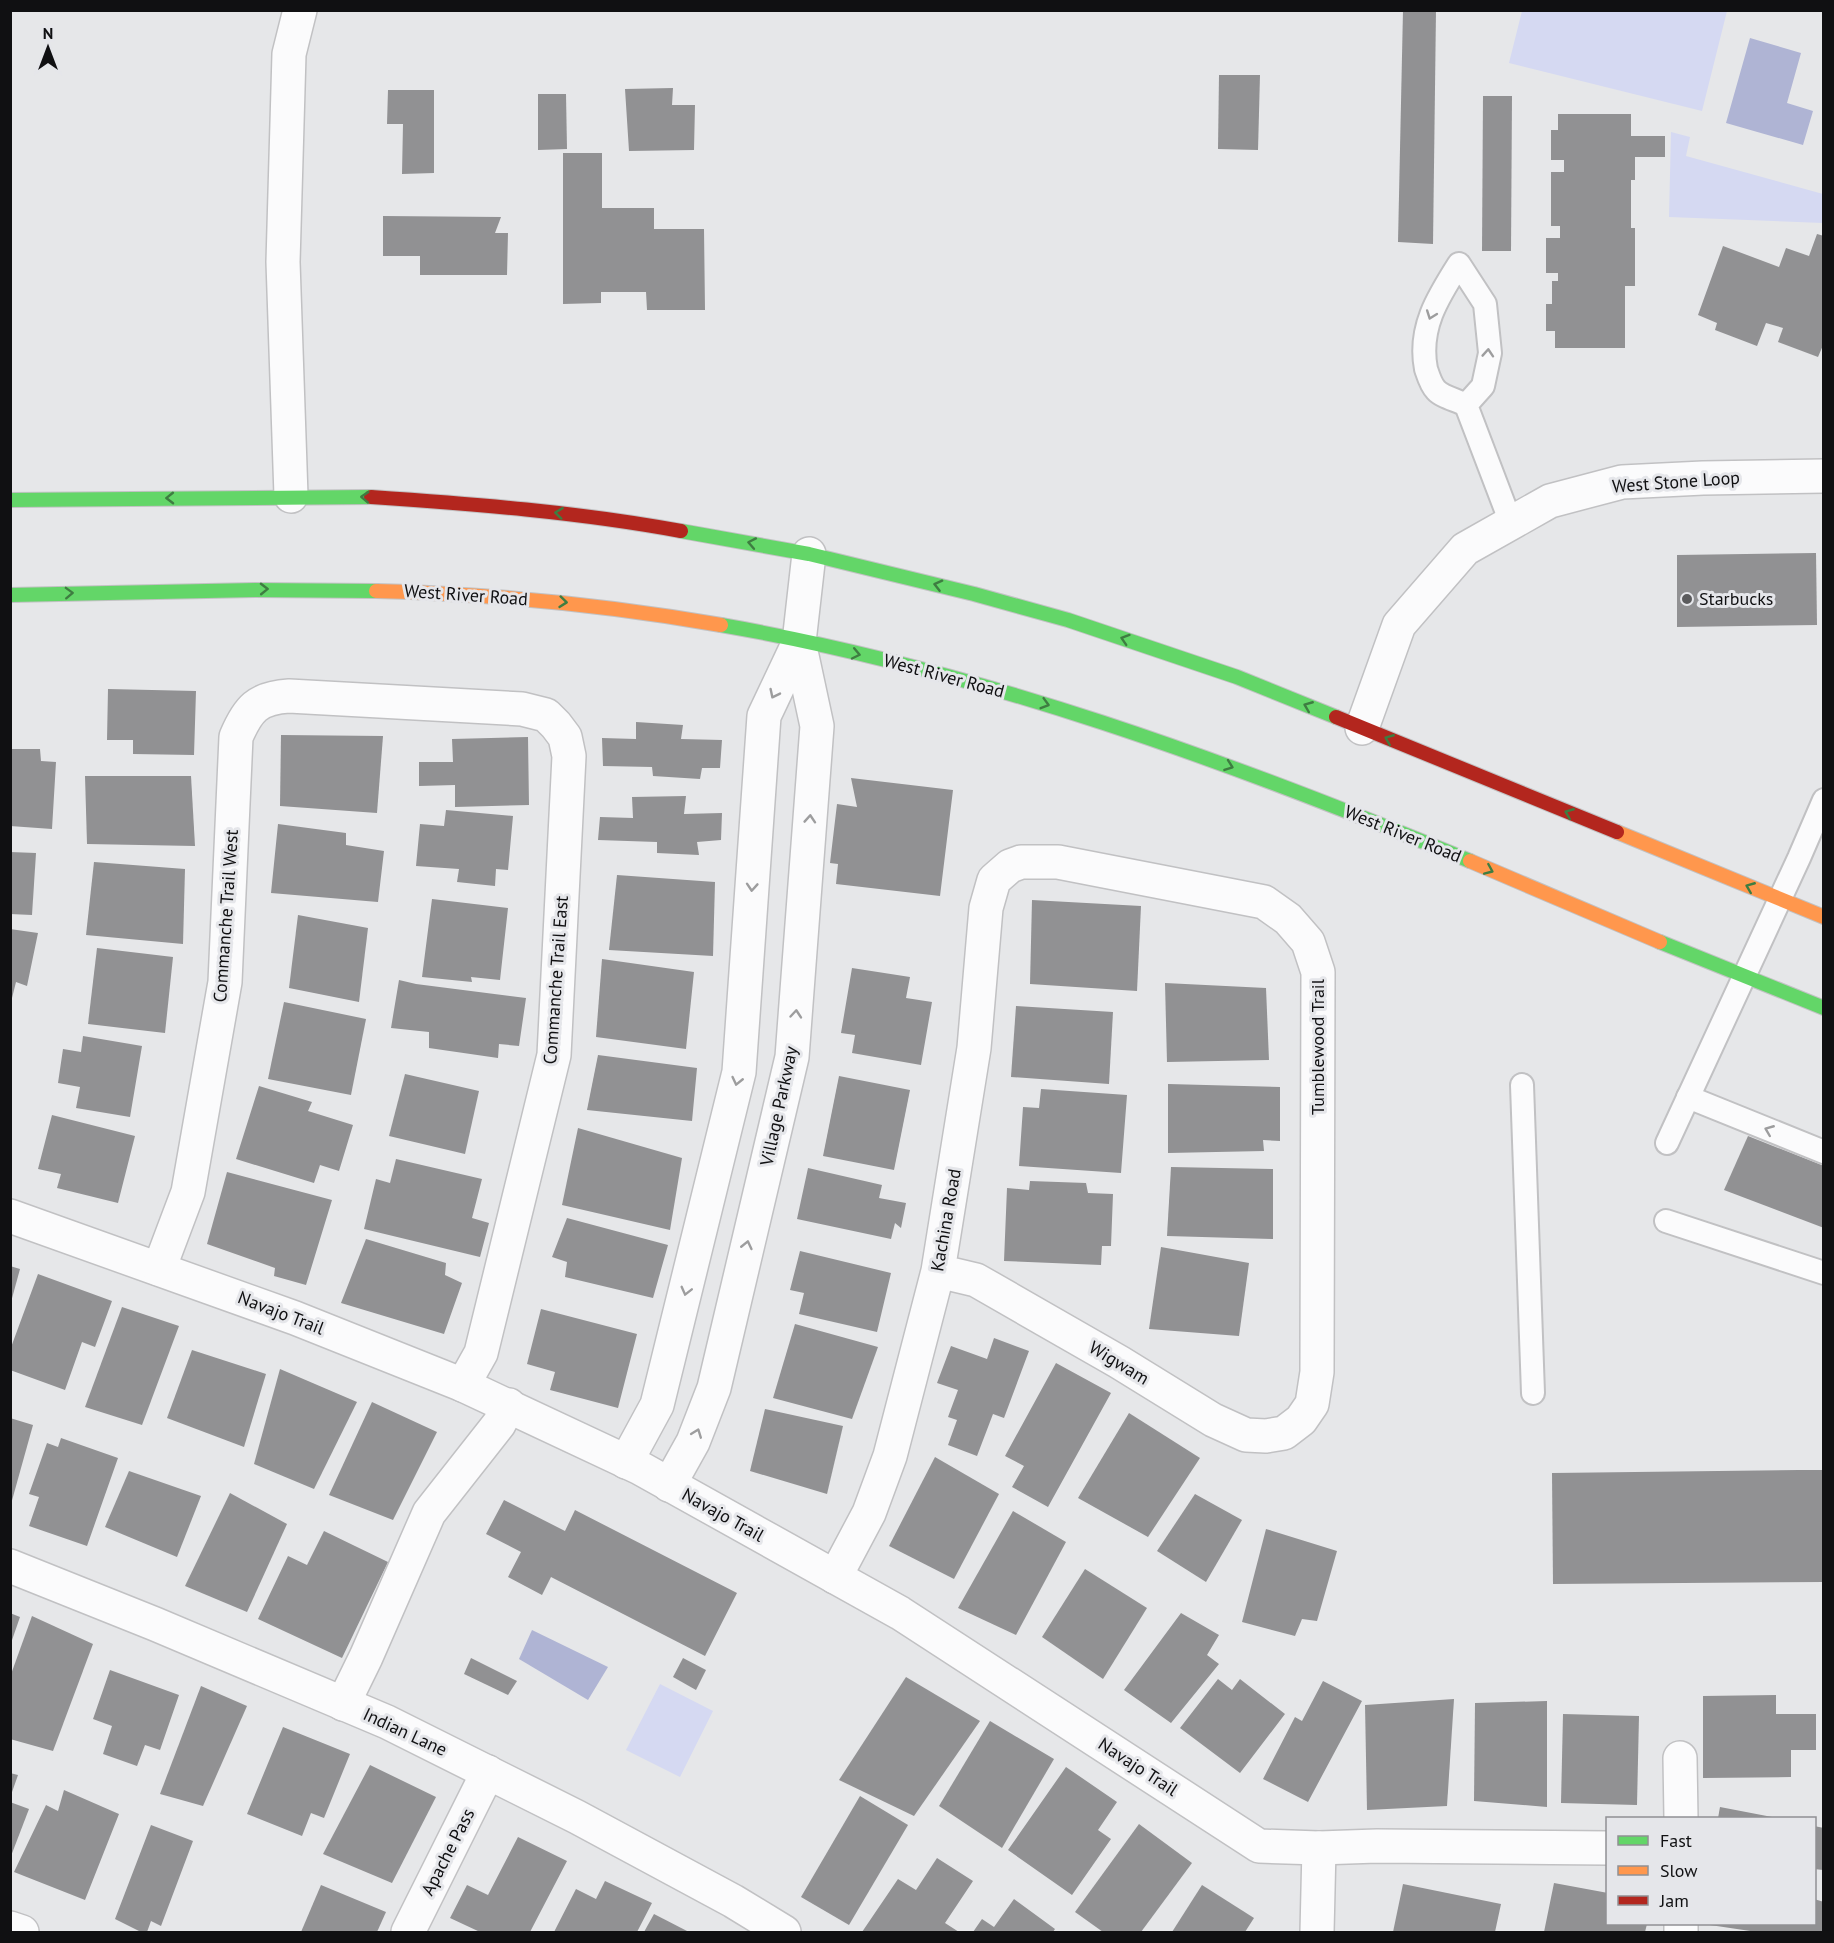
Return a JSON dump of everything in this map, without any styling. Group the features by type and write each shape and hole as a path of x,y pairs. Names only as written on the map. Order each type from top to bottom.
{"main road":[{"path":"10,500 353,496 487,505 563,513 704,534 809,554 974,594 1068,620 1237,677 1824,917"},
{"name":"West River Road","path":"10,595 314,589 466,593 592,605 663,615 898,663 1064,709 1272,782 1390,828 1824,1008"}],"street":[{"path":"291,496 282,262 289,54 300,10"},
{"name":"West Stone Loop","path":"1362,728 1399,625 1464,549 1550,501 1622,482 1824,476"},
{"name":"Village Parkway","path":"669,1485 693,1442 714,1388 792,1057 817,726 799,642 809,554"},
{"name":"Village Parkway","path":"626,1462 657,1405 739,1072 764,716 799,642"},
{"name":"Commanche Trail West","path":"159,1269 188,1192 225,982 236,737 245,716 256,705 271,697 289,696 522,709 546,715"},
{"name":"Commanche Trail East","path":"463,1385 481,1353 554,1055 569,756 565,737 546,715"},
{"name":"Kachina Road","path":"835,1577 869,1513 890,1456 938,1271 974,1048 986,908 994,880 1010,866 1021,862"},
{"name":"Tumblewood Trail","path":"1021,862 1058,862 1264,902 1288,919 1308,942 1318,972 1317,1372 1312,1404 1300,1420"},
{"name":"Navajo Trail","path":"10,1216 295,1318 463,1385 626,1462 900,1613 1259,1846 1606,1848"},
{"name":"Wigwam","path":"938,1271 976,1280 1119,1362 1213,1420 1246,1434 1266,1436 1284,1433 1300,1420"},
{"path":"343,1704 429,1513 499,1424 509,1406"},
{"name":"Indian Lane","path":"10,1566 155,1624 387,1722 577,1817 723,1896 784,1932"},
{"path":"1680,1758 1681,1817"},
{"name":"Apache Pass","path":"408,1932 488,1772"},
{"path":"1317,1932 1319,1848"},
{"path":"10,1928 22,1932"}],"lane":[{"path":"1466,405 1483,386 1490,353 1485,304 1459,264 1440,294 1429,318 1423,352 1428,375 1436,390 1466,405 1511,523"},
{"path":"1667,1143 1824,800"},
{"path":"1522,1084 1533,1393"},
{"path":"1688,1097 1824,1152"},
{"path":"1666,1221 1824,1273"}],"shaded area":[{"path":"1522,11 1727,11 1702,111 1509,63"},
{"path":"1750,38 1801,53 1787,103 1813,111 1803,145 1726,123"},
{"path":"1671,132 1690,137 1686,156 1823,194 1823,223 1669,217"},
{"path":"532,1630 608,1667 588,1700 519,1659"},
{"path":"660,1684 713,1711 680,1777 626,1750"}],"building":[{"path":"1403,10 1436,10 1433,244 1398,242"},
{"path":"1219,75 1260,75 1258,150 1218,149"},
{"path":"673,88 672,105 695,105 694,150 629,151 625,89"},
{"path":"388,90 434,90 434,173 402,174 403,124 387,124"},
{"path":"538,94 566,94 567,149 538,150"},
{"path":"1483,96 1512,96 1511,251 1482,251"},
{"path":"1558,114 1631,114 1631,136 1665,136 1665,157 1635,157 1635,180 1631,180 1631,228 1635,228 1635,286 1625,286 1625,348 1555,348 1555,331 1546,331 1546,304 1552,304 1552,281 1558,281 1558,273 1546,273 1546,238 1560,238 1560,226 1551,226 1551,172 1564,172 1564,160 1551,160 1551,130 1558,130"},
{"path":"563,153 602,153 602,208 654,208 654,229 704,229 705,310 647,310 646,292 601,292 601,303 563,304"},
{"path":"383,216 501,217 495,233 508,233 507,275 420,275 420,256 383,256"},
{"path":"1817,234 1824,236 1824,343 1818,357 1778,342 1783,328 1766,323 1757,346 1715,330 1717,323 1698,315 1723,246 1779,267 1786,248 1809,256"},
{"path":"1816,553 1817,625 1677,627 1677,555"},
{"path":"108,689 196,691 194,755 133,754 133,740 107,740"},
{"path":"636,722 683,725 681,739 722,740 720,768 702,768 700,779 653,776 652,767 603,766 602,738 636,739"},
{"path":"281,735 383,736 377,813 280,806"},
{"path":"528,737 529,805 455,807 455,785 419,786 419,762 453,762 452,739"},
{"path":"10,749 40,749 41,761 56,762 52,829 10,826"},
{"path":"85,776 191,776 195,846 87,844"},
{"path":"851,778 953,790 940,896 836,884 838,864 830,863 837,804 857,807"},
{"path":"686,796 684,814 722,813 721,840 697,842 699,855 657,853 657,842 598,840 600,817 633,818 632,797"},
{"path":"446,810 513,816 508,870 496,869 495,886 457,882 459,869 416,866 420,824 444,826"},
{"path":"278,824 346,833 346,845 384,851 378,902 271,893"},
{"path":"10,852 36,853 32,915 10,914"},
{"path":"94,862 185,869 183,944 86,935"},
{"path":"617,875 715,882 713,956 609,950"},
{"path":"432,899 508,908 500,980 471,977 472,982 422,977"},
{"path":"1032,900 1141,906 1137,991 1030,984"},
{"path":"298,915 368,928 359,1002 289,988"},
{"path":"10,929 38,933 27,986 16,982 11,1002"},
{"path":"97,948 173,957 165,1033 88,1024"},
{"path":"602,959 694,972 686,1049 596,1037"},
{"path":"852,968 910,977 906,998 932,1002 921,1065 852,1053 855,1035 841,1033"},
{"path":"399,980 526,998 519,1046 499,1044 498,1058 429,1048 429,1032 391,1028"},
{"path":"1165,983 1266,988 1269,1060 1167,1062"},
{"path":"284,1002 366,1019 351,1095 268,1079"},
{"path":"1016,1006 1113,1012 1109,1084 1011,1077"},
{"path":"83,1036 142,1046 130,1117 76,1108 80,1087 58,1083 63,1049 81,1052"},
{"path":"598,1055 697,1068 692,1121 587,1110"},
{"path":"405,1074 479,1091 465,1154 389,1136"},
{"path":"839,1076 910,1090 894,1170 823,1156"},
{"path":"1168,1084 1280,1087 1280,1141 1263,1140 1264,1151 1168,1153"},
{"path":"259,1086 312,1102 308,1111 353,1125 339,1171 320,1165 314,1183 236,1159"},
{"path":"1041,1089 1127,1095 1121,1173 1019,1166 1023,1107 1039,1108"},
{"path":"52,1115 135,1136 118,1203 57,1188 61,1174 38,1169"},
{"path":"578,1128 682,1158 670,1230 562,1205"},
{"path":"1748,1136 1824,1166 1824,1228 1724,1190"},
{"path":"396,1159 482,1179 472,1218 489,1223 480,1257 364,1229 376,1179 390,1183"},
{"path":"1171,1167 1273,1169 1273,1239 1167,1236"},
{"path":"808,1168 882,1185 879,1198 906,1203 901,1228 895,1223 891,1239 797,1219"},
{"path":"227,1172 332,1200 306,1285 274,1276 275,1268 207,1244"},
{"path":"1030,1181 1086,1183 1088,1193 1113,1194 1111,1246 1102,1246 1101,1265 1004,1261 1007,1188 1029,1190"},
{"path":"567,1218 668,1245 653,1298 565,1277 567,1262 552,1257"},
{"path":"366,1239 446,1263 445,1275 462,1283 444,1334 341,1303"},
{"path":"1161,1247 1249,1263 1239,1336 1149,1329"},
{"path":"800,1251 891,1273 877,1332 799,1314 804,1293 790,1290"},
{"path":"10,1266 20,1269 11,1302 10,1302"},
{"path":"38,1274 112,1301 95,1347 82,1342 65,1390 10,1370 10,1350"},
{"path":"122,1307 179,1326 142,1425 85,1407"},
{"path":"541,1309 637,1334 618,1408 550,1390 555,1372 527,1364"},
{"path":"795,1324 878,1347 852,1419 773,1398"},
{"path":"994,1338 1029,1351 1004,1418 993,1414 977,1456 948,1445 957,1420 948,1417 958,1390 937,1383 951,1346 987,1359"},
{"path":"192,1350 266,1374 244,1447 167,1418"},
{"path":"1056,1363 1111,1393 1048,1507 1012,1487 1024,1466 1005,1456"},
{"path":"280,1369 357,1402 314,1489 254,1464"},
{"path":"372,1402 437,1432 393,1520 329,1495"},
{"path":"765,1409 843,1426 827,1494 750,1471"},
{"path":"1129,1413 1200,1458 1148,1537 1078,1498"},
{"path":"10,1418 33,1425 11,1504 10,1504"},
{"path":"61,1438 118,1458 87,1546 29,1526 39,1497 29,1494 47,1443 58,1447"},
{"path":"935,1457 999,1494 954,1579 889,1546"},
{"path":"1824,1470 1824,1582 1553,1584 1552,1473"},
{"path":"129,1471 201,1496 177,1557 105,1527"},
{"path":"230,1493 287,1524 247,1612 185,1586"},
{"path":"1195,1494 1242,1520 1206,1582 1157,1551"},
{"path":"504,1500 565,1531 575,1510 737,1593 705,1656 551,1577 542,1595 508,1577 521,1552 486,1534"},
{"path":"1013,1511 1066,1542 1016,1635 958,1608"},
{"path":"1266,1529 1337,1551 1317,1621 1302,1619 1295,1636 1242,1622"},
{"path":"324,1531 388,1562 342,1658 258,1619 288,1556 307,1565"},
{"path":"1085,1569 1147,1608 1103,1679 1042,1637"},
{"path":"10,1613 20,1617 11,1643 10,1643"},
{"path":"1181,1613 1219,1635 1207,1655 1219,1664 1171,1723 1124,1690"},
{"path":"32,1616 93,1644 53,1751 10,1739 10,1677"},
{"path":"471,1658 517,1681 508,1695 464,1674"},
{"path":"683,1658 706,1670 696,1690 673,1677"},
{"path":"110,1670 179,1695 160,1750 145,1745 137,1766 103,1754 112,1726 93,1719"},
{"path":"906,1677 980,1721 914,1816 839,1780"},
{"path":"1218,1679 1232,1690 1240,1679 1285,1714 1240,1773 1180,1728"},
{"path":"1323,1681 1362,1701 1308,1802 1263,1779 1295,1717 1302,1721"},
{"path":"201,1686 247,1706 203,1806 160,1794"},
{"path":"1776,1695 1776,1714 1816,1714 1816,1750 1791,1750 1791,1777 1703,1778 1703,1696"},
{"path":"1454,1699 1447,1806 1367,1810 1365,1705"},
{"path":"1547,1701 1547,1807 1474,1801 1475,1703"},
{"path":"1563,1714 1639,1716 1637,1805 1561,1803"},
{"path":"990,1721 1054,1759 1002,1848 939,1806"},
{"path":"283,1727 350,1754 324,1818 311,1813 302,1836 247,1814"},
{"path":"370,1765 436,1797 392,1883 323,1854"},
{"path":"1066,1767 1117,1802 1098,1830 1111,1839 1072,1895 1008,1850"},
{"path":"10,1773 18,1775 11,1795 10,1795"},
{"path":"64,1790 119,1814 85,1900 14,1872 46,1805 58,1811"},
{"path":"860,1796 908,1825 849,1925 801,1897"},
{"path":"10,1802 29,1809 11,1856 10,1856"},
{"path":"1720,1807 1772,1817 1718,1817"},
{"path":"1139,1824 1192,1863 1141,1932 1103,1932 1075,1912"},
{"path":"151,1825 193,1841 161,1926 151,1921 147,1932 141,1932 115,1919"},
{"path":"1816,1826 1824,1828 1823,1870 1816,1869"},
{"path":"518,1837 567,1861 530,1932 480,1932 450,1918 467,1885 488,1895"},
{"path":"937,1858 973,1881 945,1923 959,1932 862,1932 898,1879 916,1890"},
{"path":"605,1881 652,1903 637,1932 554,1932 576,1889 596,1899"},
{"path":"1554,1883 1606,1893 1606,1925 1647,1925 1645,1932 1544,1932"},
{"path":"1403,1884 1501,1904 1495,1932 1393,1932"},
{"path":"321,1885 386,1912 377,1932 301,1932"},
{"path":"1202,1885 1254,1918 1245,1932 1172,1932"},
{"path":"1014,1899 1055,1929 1053,1932 973,1932 982,1919 994,1927"},
{"path":"1816,1900 1824,1902 1824,1932 1757,1932 1710,1925 1816,1925"},
{"path":"654,1914 689,1932 644,1932"}],"traffic: fast":[{"path":"10,500 371,497"},
{"path":"681,531 809,554 974,594 1068,620 1237,677 1336,717"},
{"path":"10,595 255,590 376,591"},
{"path":"721,625 818,644 913,667 1102,722 1287,788 1470,861"},
{"path":"1660,942 1824,1008"}],"traffic: slow":[{"path":"376,591 549,602 721,625"},
{"path":"1617,832 1824,917"},
{"path":"1470,861 1660,942"}],"traffic: jam":[{"path":"371,497 565,514 681,531"},
{"path":"1336,717 1617,832"}],"place":[{"name":"Starbucks","path":"1687,599"}]}
